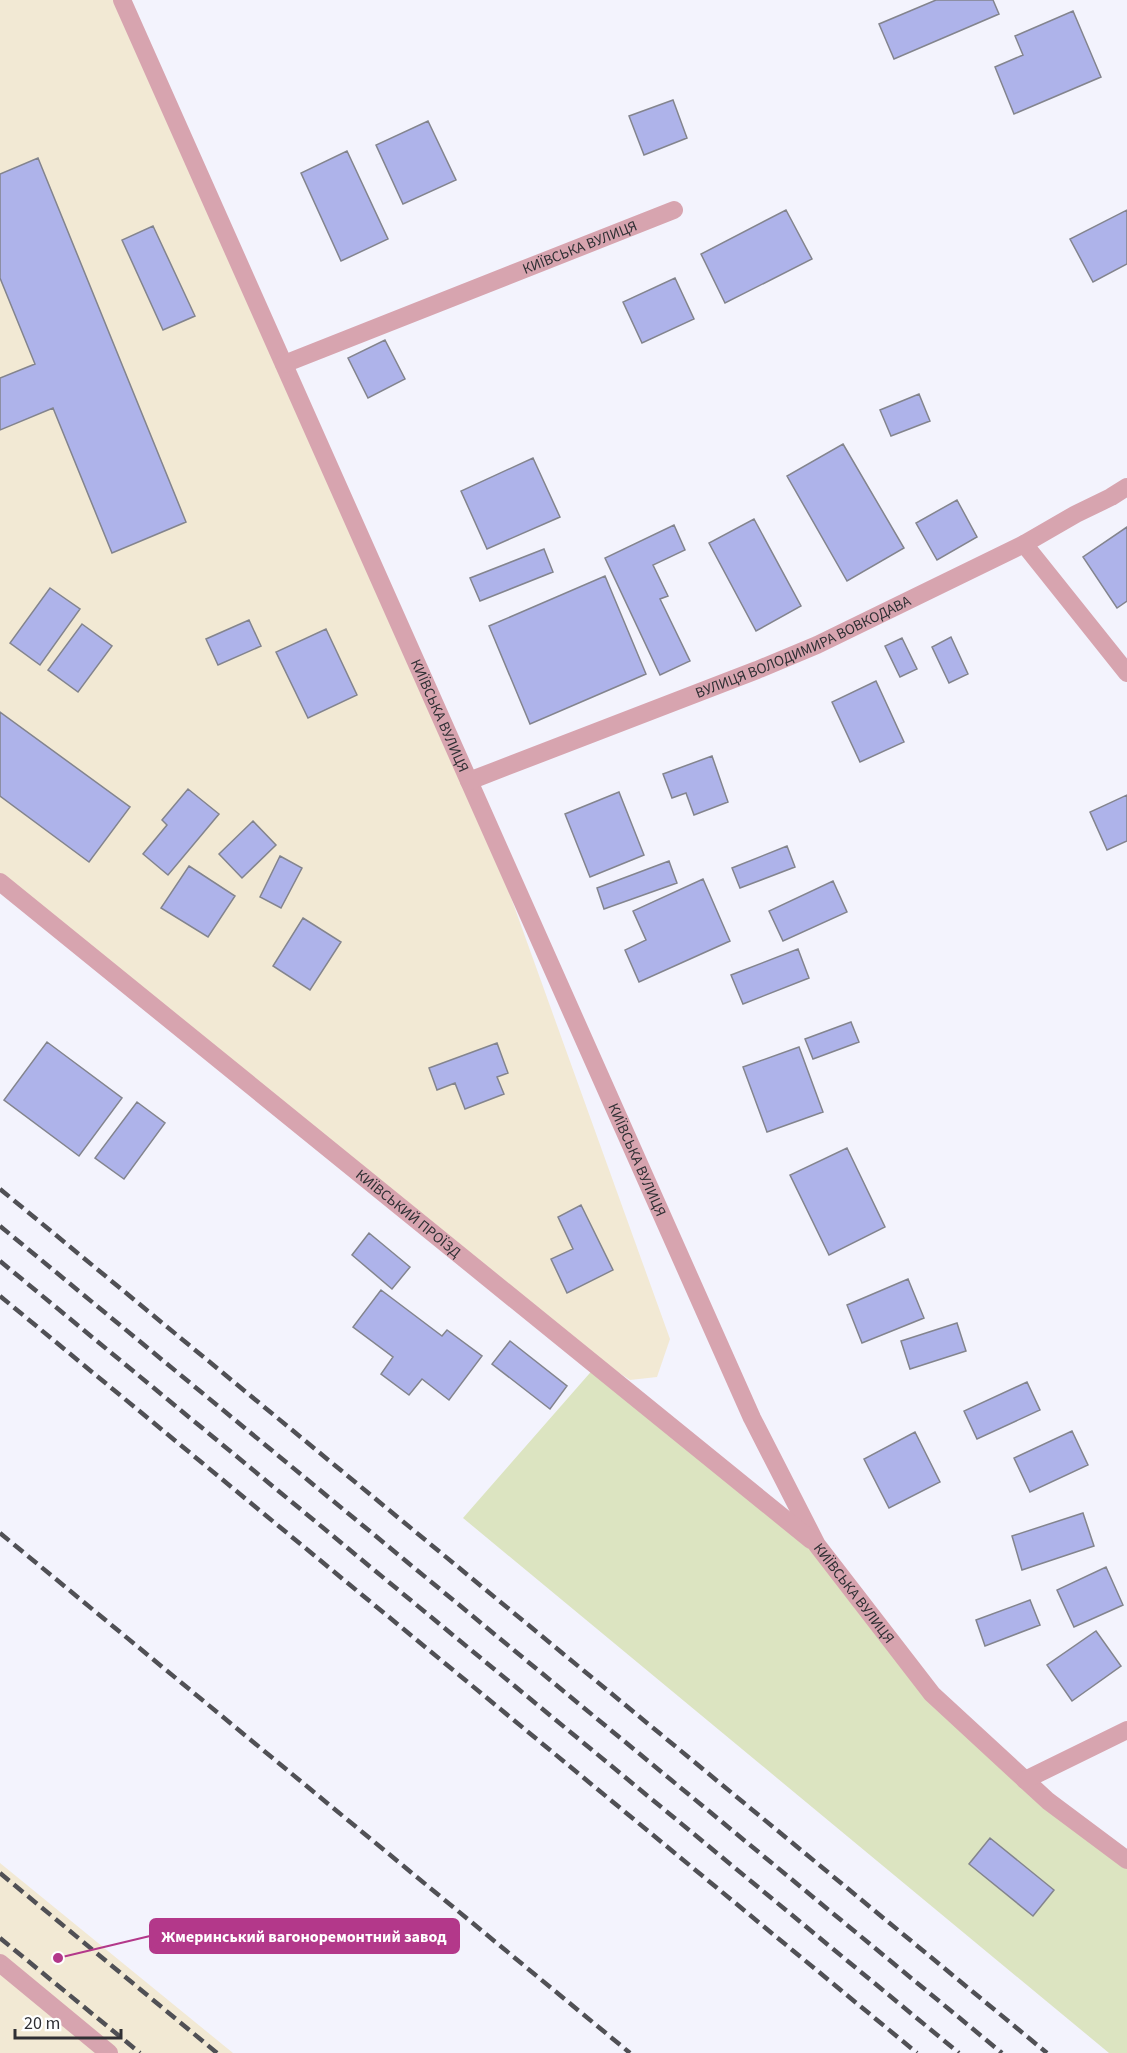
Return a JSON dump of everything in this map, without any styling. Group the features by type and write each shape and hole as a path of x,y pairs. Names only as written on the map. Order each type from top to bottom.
{"street":[{"name":"КИЇВСЬКА ВУЛИЦЯ","path":"122,0 752,1418 817,1545 932,1694 1048,1801 1127,1860"},
{"name":"КИЇВСЬКА ВУЛИЦЯ","path":"284,364 674,210"},
{"name":"ВУЛИЦЯ ВОЛОДИМИРА ВОВКОДАВА","path":"469,781 817,645 1024,544 1127,487"},
{"path":"1024,544 1127,673"},
{"name":"КИЇВСЬКИЙ ПРОЇЗД","path":"0,882 817,1545"},
{"path":"1025,1780 1127,1730"},
{"path":"0,1963 109,2053"}],"shaded area":[{"path":"0,0 122,0 469,781 670,1339 657,1377 630,1380 601,1361 0,878"},
{"path":"0,1863 233,2053 0,2053"}],"green space":[{"path":"596,1366 817,1545 932,1694 1127,1860 1127,2053 1109,2053 463,1518"}],"building":[{"path":"936,0 993,0 999,14 894,59 879,24"},
{"path":"1073,11 1101,77 1014,114 995,67 1023,55 1015,36"},
{"path":"673,100 687,138 644,155 629,116"},
{"path":"428,121 456,180 403,204 376,145"},
{"path":"347,151 388,239 341,261 301,173"},
{"path":"38,158 186,522 112,553 53,408 0,430 0,378 35,364 0,278 0,174"},
{"path":"786,210 812,259 725,303 701,254"},
{"path":"1127,210 1127,264 1093,282 1070,239"},
{"path":"153,226 195,316 163,330 122,240"},
{"path":"675,278 694,319 642,343 623,302"},
{"path":"385,340 405,379 368,398 348,358"},
{"path":"919,394 930,421 891,436 880,410"},
{"path":"843,444 904,548 847,581 787,476"},
{"path":"533,458 560,517 487,549 461,491"},
{"path":"957,500 977,537 937,560 916,523"},
{"path":"754,519 801,606 756,631 709,543"},
{"path":"674,525 685,550 653,565 668,596 660,599 690,661 660,675 605,558"},
{"path":"1127,527 1127,601 1117,608 1083,557"},
{"path":"544,549 553,572 480,601 470,578"},
{"path":"605,576 646,674 530,724 489,626"},
{"path":"50,588 80,609 40,665 10,643"},
{"path":"249,620 261,646 218,665 206,639"},
{"path":"82,624 112,646 78,692 48,670"},
{"path":"326,629 357,695 308,718 276,652"},
{"path":"951,637 968,674 949,683 932,647"},
{"path":"902,638 917,669 900,677 885,646"},
{"path":"876,681 904,742 860,762 832,702"},
{"path":"0,712 130,807 89,862 0,796"},
{"path":"712,756 728,802 694,815 686,793 672,798 663,774"},
{"path":"188,789 219,814 168,875 143,854 167,825 162,820"},
{"path":"619,792 644,855 590,877 565,814"},
{"path":"1127,795 1127,841 1107,850 1090,812"},
{"path":"253,821 276,845 242,878 219,854"},
{"path":"787,846 795,867 740,888 732,868"},
{"path":"280,856 302,868 281,908 260,897"},
{"path":"669,861 677,883 604,909 597,888"},
{"path":"189,866 235,896 208,937 161,908"},
{"path":"703,879 730,941 639,982 625,950 646,940 633,911"},
{"path":"833,881 847,912 783,941 769,911"},
{"path":"303,918 341,942 310,990 273,966"},
{"path":"798,949 809,978 743,1004 731,975"},
{"path":"851,1022 859,1042 813,1059 805,1039"},
{"path":"47,1042 122,1098 79,1156 4,1100"},
{"path":"497,1043 508,1073 497,1077 504,1094 465,1109 455,1083 437,1090 429,1068"},
{"path":"799,1047 823,1112 767,1132 743,1067"},
{"path":"137,1102 165,1123 124,1179 95,1158"},
{"path":"847,1148 885,1227 829,1255 790,1175"},
{"path":"581,1205 613,1270 567,1293 551,1259 573,1249 558,1217"},
{"path":"369,1233 410,1267 392,1289 352,1255"},
{"path":"908,1279 924,1318 862,1343 847,1305"},
{"path":"381,1290 442,1336 447,1330 482,1356 449,1400 422,1379 409,1395 381,1374 393,1357 353,1327"},
{"path":"957,1323 966,1351 910,1369 901,1341"},
{"path":"510,1341 567,1386 550,1409 492,1364"},
{"path":"1027,1382 1040,1410 977,1439 964,1411"},
{"path":"1072,1431 1088,1465 1030,1492 1014,1458"},
{"path":"915,1432 940,1482 889,1508 864,1459"},
{"path":"1083,1513 1094,1546 1022,1570 1012,1536"},
{"path":"1106,1567 1123,1605 1074,1627 1057,1590"},
{"path":"1030,1600 1040,1625 985,1646 976,1620"},
{"path":"1096,1631 1121,1666 1072,1701 1047,1665"},
{"path":"990,1838 1054,1890 1033,1916 969,1864"}],"railway":[{"path":"0,1189 1047,2053"},
{"path":"0,1226 1002,2053"},
{"path":"0,1261 959,2053"},
{"path":"0,1296 917,2053"},
{"path":"0,1533 630,2053"},
{"path":"0,1873 217,2053"},
{"path":"0,1938 140,2053"}],"place":[{"name":"Жмеринський вагоноремонтний завод","path":"58,1958"}]}
